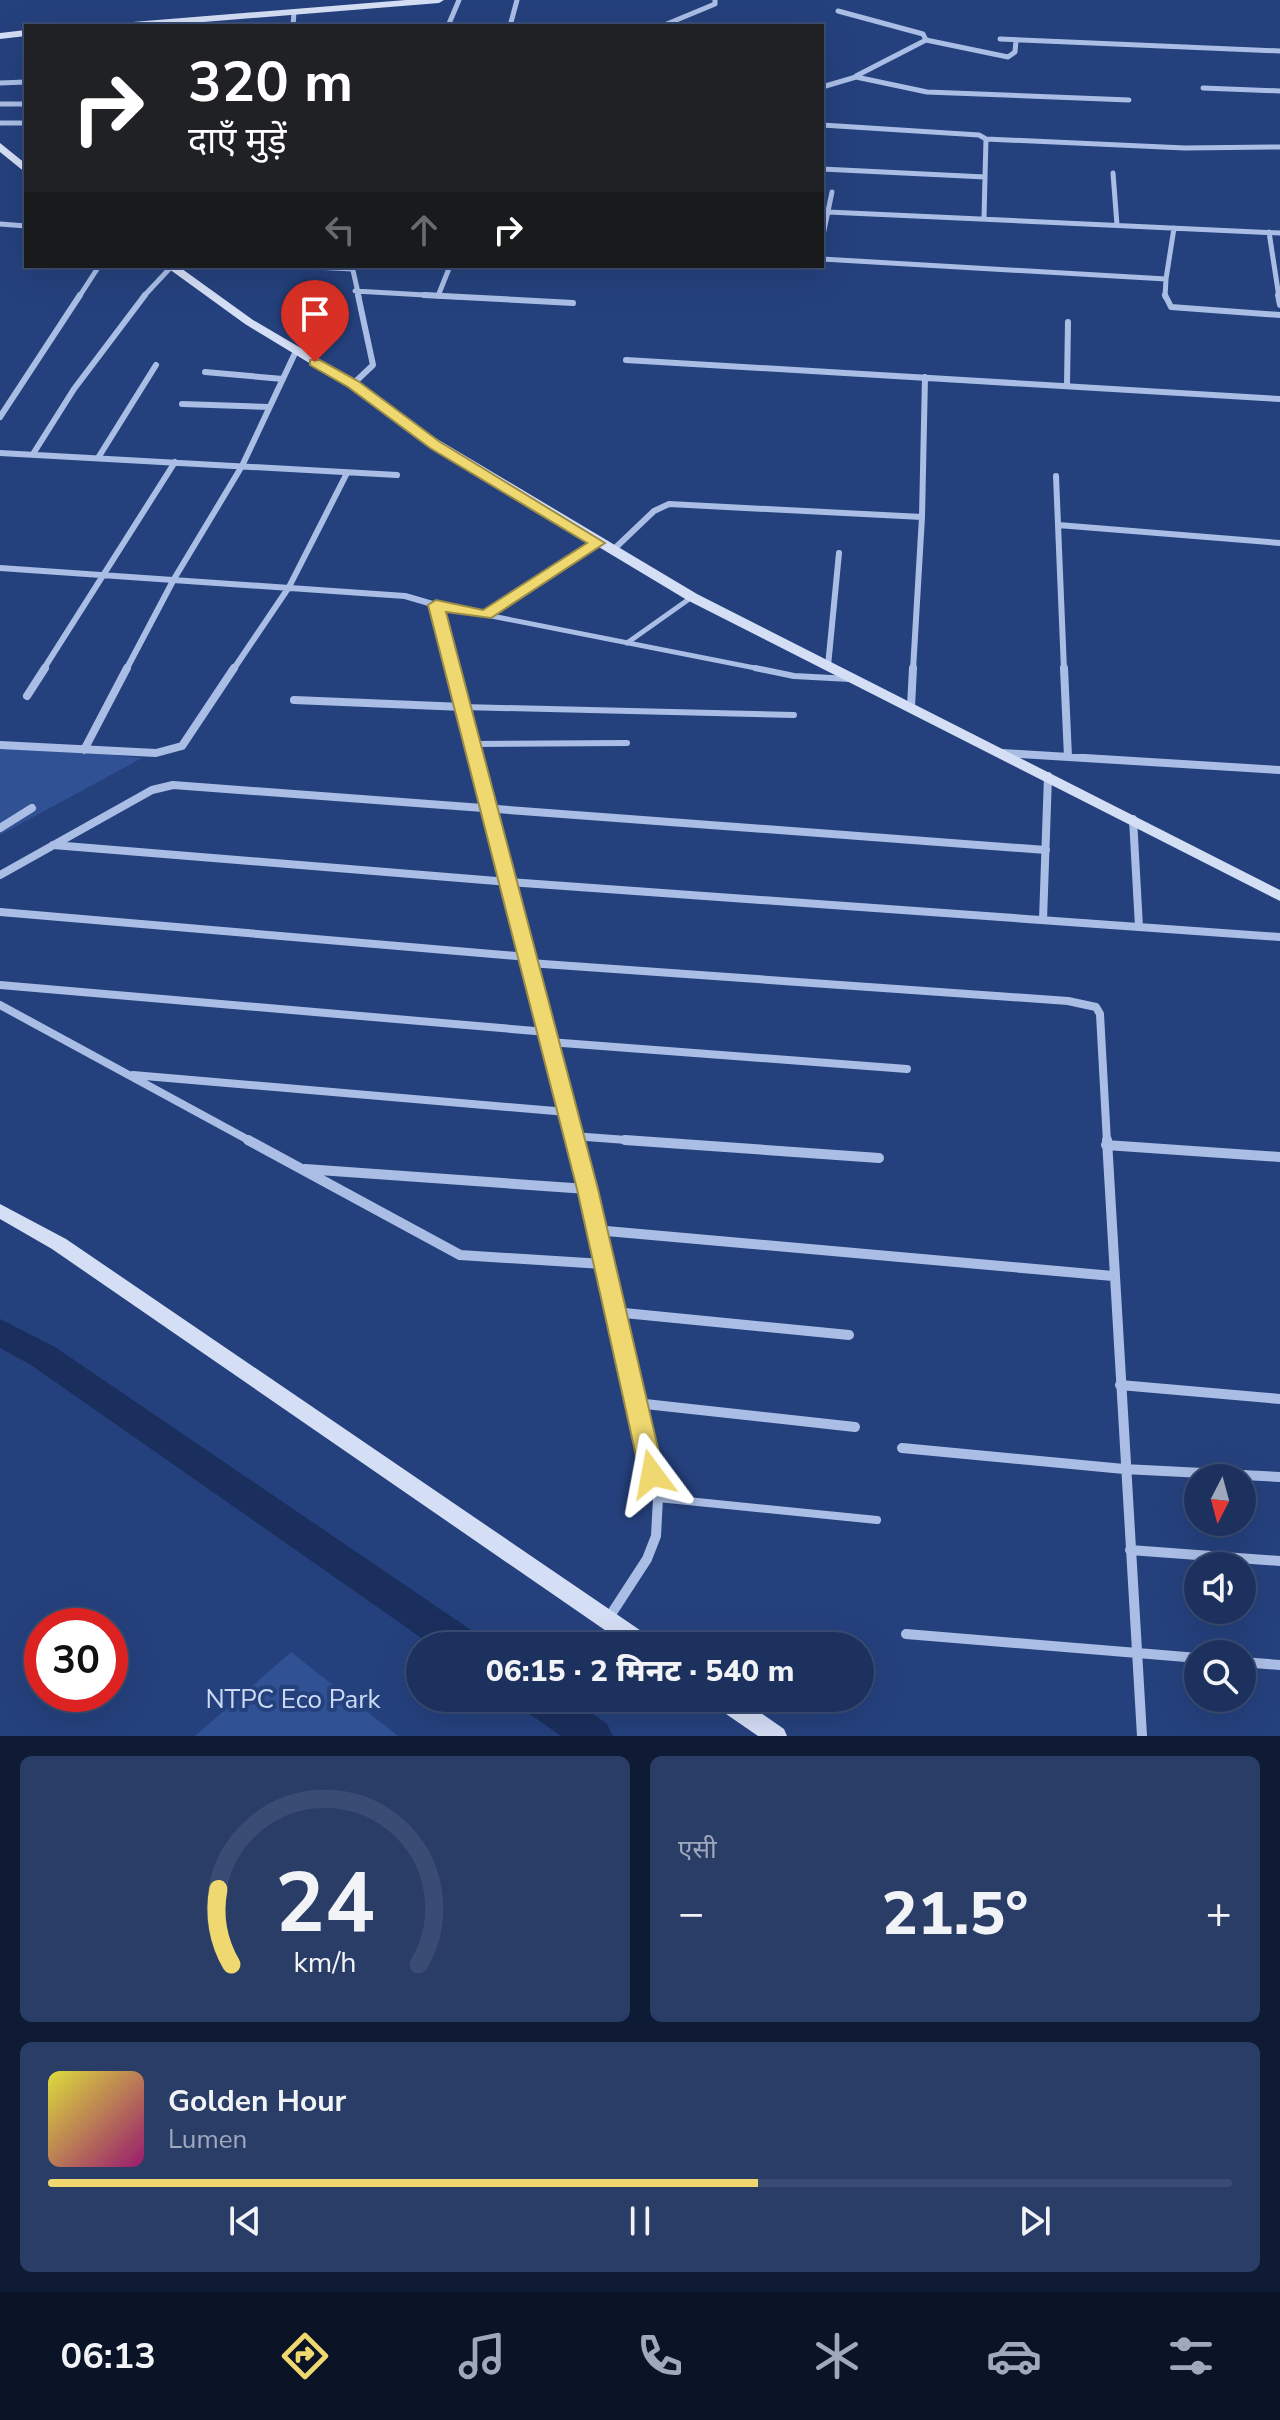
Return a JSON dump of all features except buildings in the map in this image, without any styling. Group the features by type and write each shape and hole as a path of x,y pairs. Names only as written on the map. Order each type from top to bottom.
{"street":[{"path":"145,24 439,0"},
{"path":"449,24 459,0"},
{"path":"511,24 517,0"},
{"path":"667,24 715,4 715,0"},
{"path":"838,11 923,34 926,40"},
{"path":"293,24 294,12"},
{"path":"0,36 24,33"},
{"path":"1000,39 1280,51"},
{"path":"824,86 856,77 926,40 1008,57 1015,52 1016,40"},
{"path":"856,77 927,92 1129,100"},
{"path":"0,83 24,82"},
{"path":"1203,88 1280,91"},
{"path":"0,104 24,104"},
{"path":"0,123 24,123"},
{"path":"824,125 979,135 986,139 1185,148 1280,147"},
{"path":"984,219 986,139"},
{"path":"0,146 24,168"},
{"path":"824,169 985,177"},
{"path":"1113,173 1117,225"},
{"path":"824,231 832,192"},
{"path":"828,212 1280,233"},
{"path":"0,224 24,226"},
{"path":"1174,228 1165,298 1171,307 1280,315"},
{"path":"1269,232 1280,305"},
{"path":"824,259 1166,279"},
{"path":"0,417 98,268"},
{"path":"33,454 83,377 156,280 170,268"},
{"path":"175,268 296,351 353,384 418,433 692,597 1280,896"},
{"path":"352,268 373,365 353,384"},
{"path":"438,296 449,268"},
{"path":"355,291 573,303"},
{"path":"1067,385 1068,322"},
{"path":"84,750 174,579 242,466 296,351"},
{"path":"626,360 1280,399"},
{"path":"98,458 156,365"},
{"path":"205,372 283,379"},
{"path":"911,707 922,517 925,377"},
{"path":"182,404 269,407"},
{"path":"0,453 397,475"},
{"path":"27,696 175,462"},
{"path":"0,745 156,753 182,746 289,587 347,473"},
{"path":"1056,476 1068,757"},
{"path":"612,551 654,511 669,504 922,517"},
{"path":"1058,525 1280,543"},
{"path":"828,666 839,553"},
{"path":"0,568 405,596 436,605 587,1189 658,1498 656,1536 647,1559 607,1620"},
{"path":"294,700 463,707"},
{"path":"1003,753 1280,770"},
{"path":"1043,920 1048,776"},
{"path":"0,875 162,786 189,785 1046,850"},
{"path":"0,828 32,808"},
{"path":"1133,819 1139,927"},
{"path":"53,845 509,882 1280,937"},
{"path":"0,912 529,960 1086,1003 1096,1007 1100,1014 1124,1469 1142,1736"},
{"path":"0,985 907,1069"},
{"path":"0,1005 460,1255 603,1264"},
{"path":"128,1074 567,1112"},
{"path":"573,1136 879,1158"},
{"path":"1106,1145 1280,1157"},
{"path":"303,1169 587,1189"},
{"path":"0,1211 59,1244 625,1632"},
{"path":"595,1230 1113,1276"},
{"path":"614,1312 849,1335"},
{"path":"1120,1385 1280,1399"},
{"path":"636,1403 855,1427"},
{"path":"902,1448 1124,1469 1280,1477"},
{"path":"1130,1550 1280,1561"},
{"path":"906,1634 1184,1657"},
{"path":"1256,1663 1280,1665"},
{"path":"741,1712 776,1736"}],"lane":[{"path":"485,615 598,543"},
{"path":"627,643 692,597"},
{"path":"436,605 794,676 855,679"},
{"path":"463,707 794,715"},
{"path":"473,744 627,743"},
{"path":"658,1498 877,1520"}],"green space":[{"path":"0,744 142,758 0,835"},
{"name":"NTPC Eco Park","path":"291,1652 398,1736 195,1736"}],"waterway":[{"path":"0,1332 43,1356 443,1632"},
{"path":"558,1712 593,1736"}],"route":[{"path":"315,362 353,384 435,445 598,543 485,615 436,605 587,1189 652,1474"}]}
